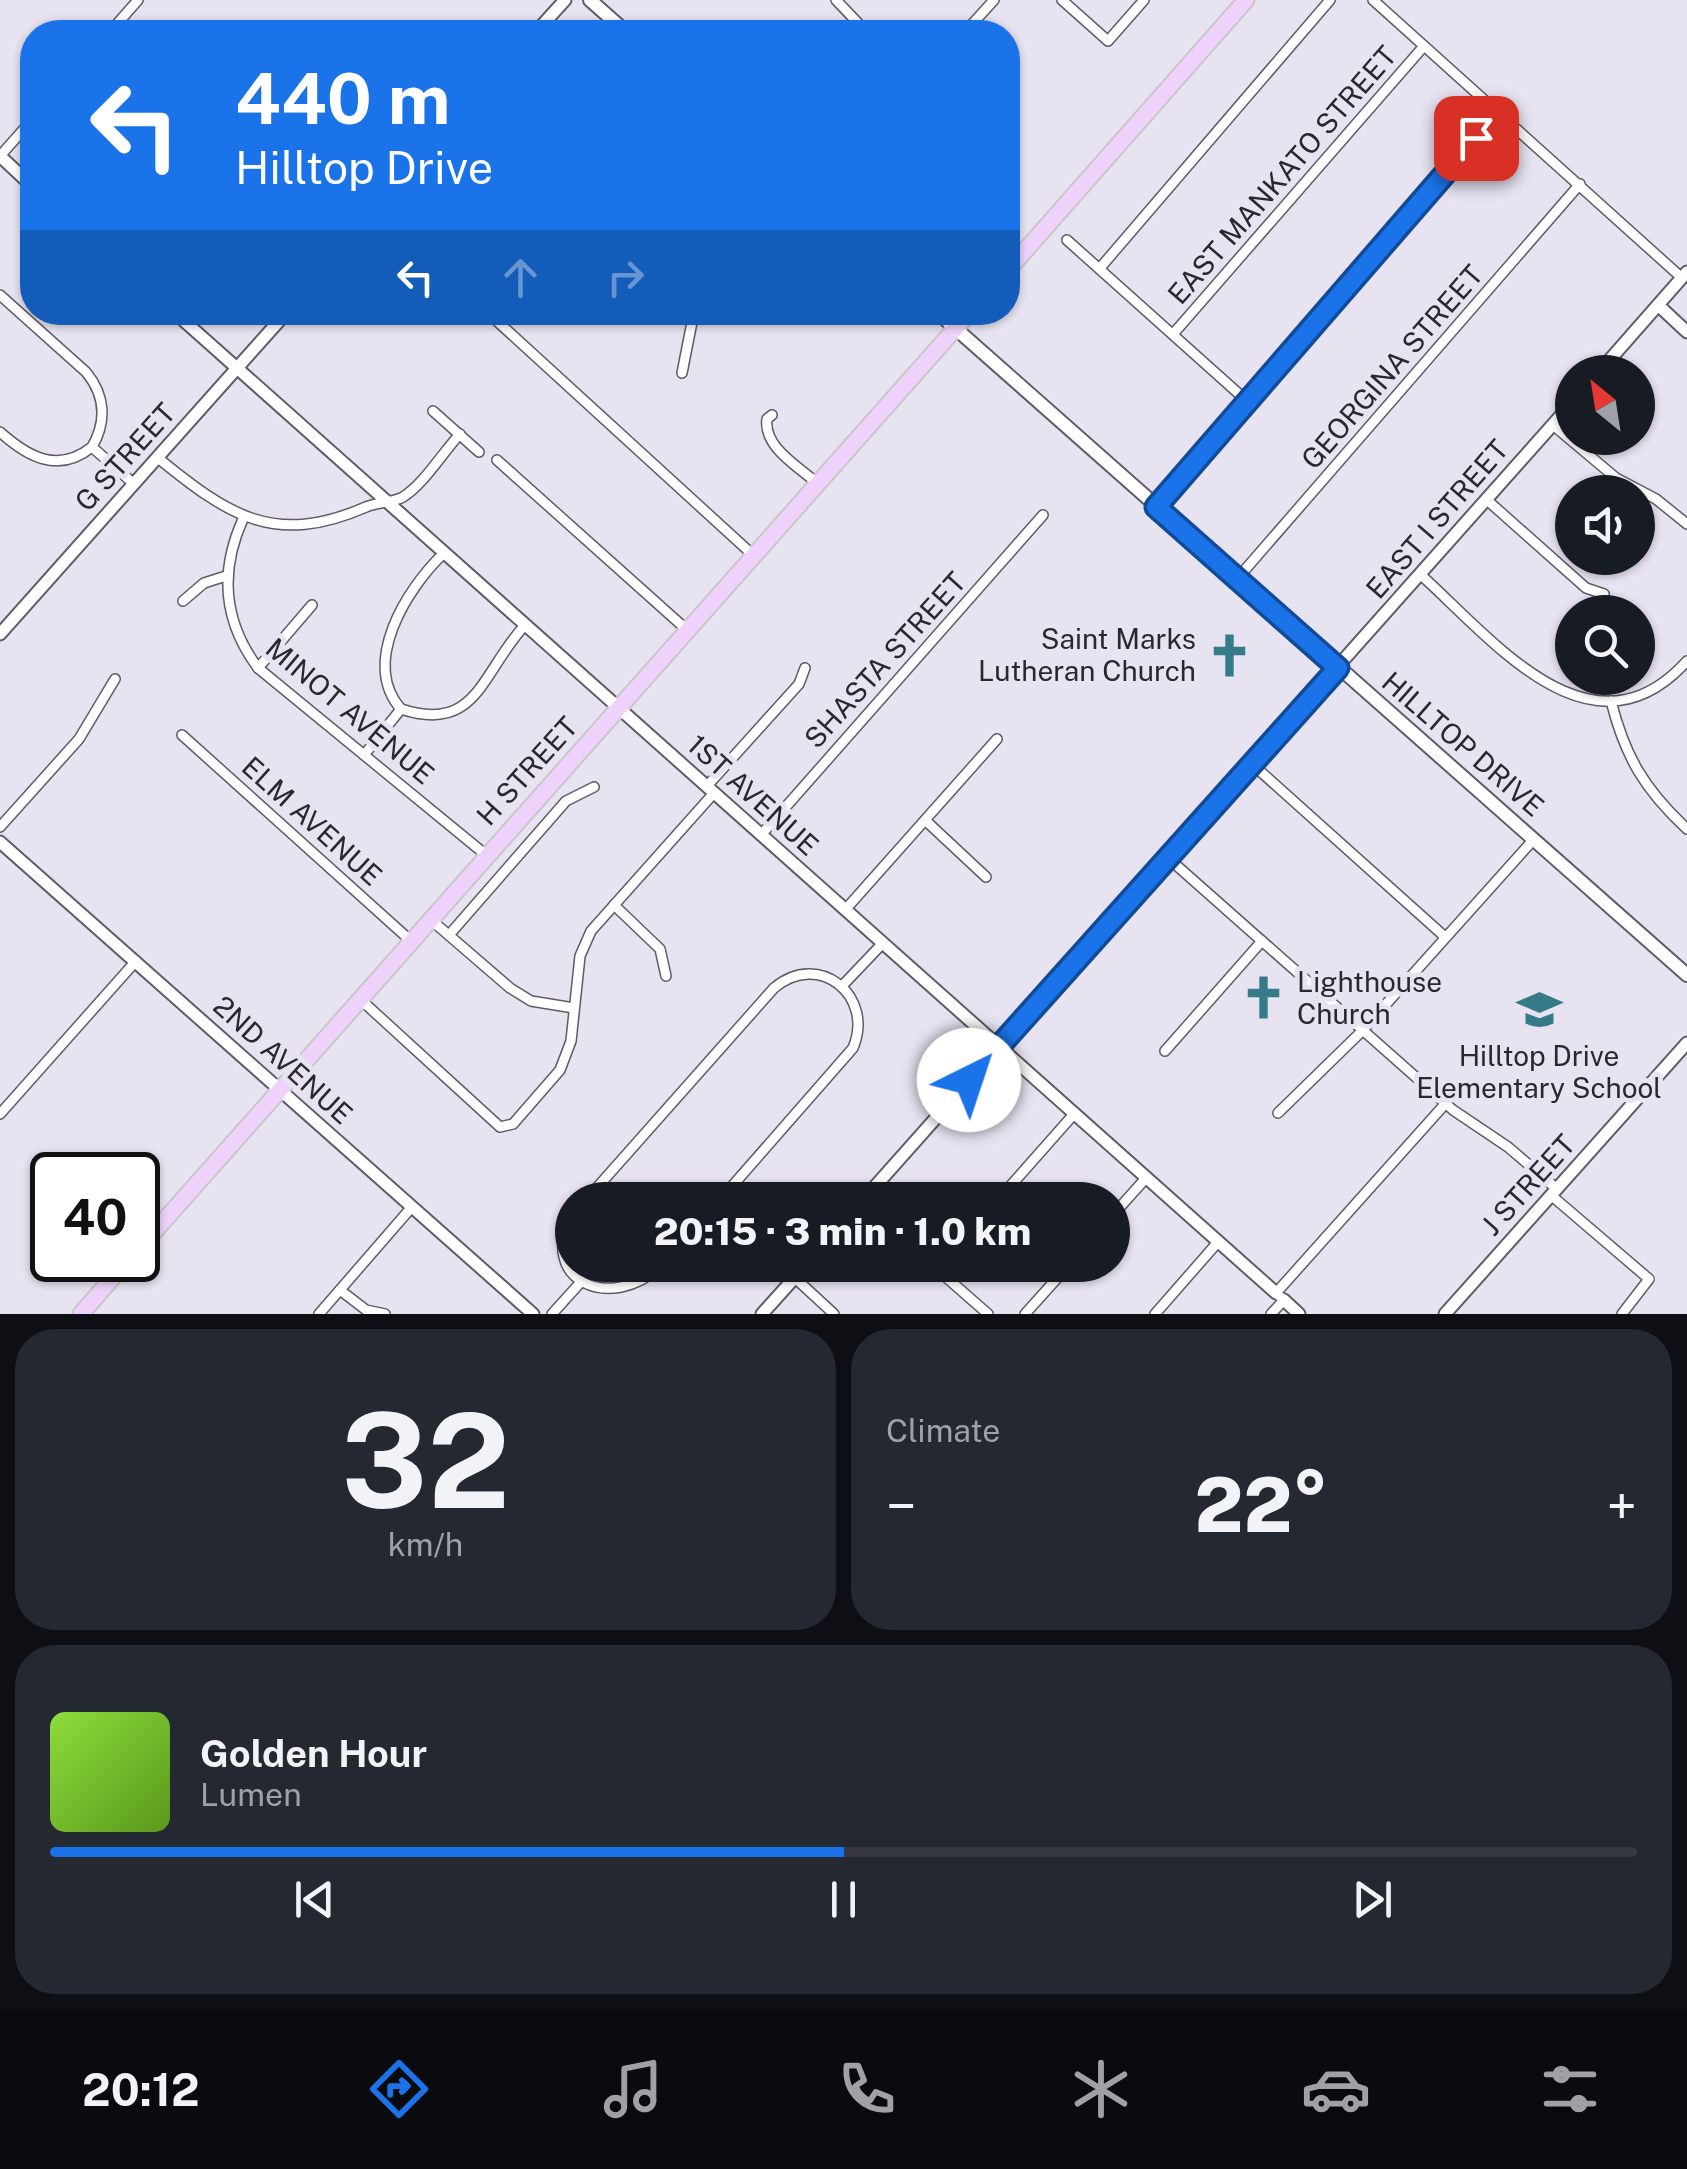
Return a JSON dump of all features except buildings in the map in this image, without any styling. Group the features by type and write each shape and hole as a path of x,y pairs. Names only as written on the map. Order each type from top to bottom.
{"main road":[{"path":"590,0 612,20"},
{"path":"1020,256 1246,0"},
{"name":"HILLTOP DRIVE","path":"952,325 1687,975"},
{"name":"H STREET","path":"160,1225 959,325"},
{"path":"81,1314 109,1282"}],"street":[{"path":"120,20 138,0"},
{"path":"547,20 565,0"},
{"path":"836,0 855,20"},
{"path":"976,20 994,0"},
{"path":"1062,0 1108,41 1144,0"},
{"path":"1100,268 1330,0"},
{"path":"1372,0 1685,275 1614,355"},
{"name":"EAST MANKATO STREET","path":"1174,334 1424,46"},
{"path":"1156,507 1498,112"},
{"path":"20,134 0,156 20,175"},
{"name":"GEORGINA STREET","path":"1237,579 1580,184"},
{"path":"1067,240 1248,402"},
{"path":"0,295 20,314"},
{"path":"1658,305 1687,332"},
{"path":"0,432 42,460 72,459 92,446 103,417 96,386 32,325"},
{"name":"1ST AVENUE","path":"188,325 1300,1314"},
{"name":"G STREET","path":"0,634 276,325"},
{"path":"501,325 753,555"},
{"path":"682,373 691,325"},
{"path":"433,410 479,452"},
{"path":"772,415 765,433 771,443 818,484"},
{"path":"1553,424 1616,478 1656,498 1687,524"},
{"name":"EAST I STREET","path":"879,1182 1553,424"},
{"path":"158,458 208,499 244,519 310,523 404,496 460,434"},
{"path":"92,446 134,484"},
{"path":"498,460 687,630"},
{"path":"1488,500 1586,588 1604,594"},
{"name":"SHASTA STREET","path":"760,834 1043,515"},
{"name":"MINOT AVENUE","path":"244,519 226,576 226,604 244,650 258,668 486,855"},
{"path":"444,553 409,599 385,653 385,680 401,708 437,718 462,709 525,625"},
{"path":"183,601 204,583 226,576"},
{"path":"1421,576 1546,684 1576,698 1612,702 1652,689 1687,661"},
{"path":"258,668 312,605"},
{"path":"360,999 500,1127 516,1119 560,1070 571,1041 580,956 592,931 799,684 805,668"},
{"path":"0,828 79,739 115,679"},
{"path":"1612,702 1632,767 1650,794 1687,829"},
{"path":"364,755 401,708"},
{"name":"ELM AVENUE","path":"182,735 411,941"},
{"path":"845,910 997,739"},
{"path":"1250,763 1444,936"},
{"path":"449,935 566,801 594,787"},
{"path":"925,820 986,877"},
{"path":"1278,1113 1362,1031 1534,838"},
{"name":"2ND AVENUE","path":"0,842 527,1312"},
{"path":"1167,857 1446,1104 1555,1192 1649,1279 1622,1314"},
{"path":"614,905 660,949 666,976"},
{"path":"430,919 531,1001 574,1008"},
{"path":"1166,1051 1262,942"},
{"path":"842,986 882,944"},
{"path":"0,1114 4,1102 136,961"},
{"path":"602,1182 780,983 816,974 842,986 858,1014 854,1048 736,1182"},
{"name":"J STREET","path":"1445,1314 1687,1043"},
{"path":"1271,1314 1280,1296 1446,1104"},
{"path":"1014,1182 1074,1114"},
{"path":"1130,1196 1146,1178"},
{"path":"319,1314 411,1208"},
{"path":"1155,1314 1218,1242"},
{"path":"552,1314 580,1283 600,1292 623,1293 645,1282"},
{"path":"762,1314 791,1282"},
{"path":"799,1282 834,1314"},
{"path":"952,1282 988,1314"},
{"path":"1025,1314 1054,1282"},
{"path":"340,1290 366,1310 384,1314"}],"place":[{"name":"Saint Marks Lutheran Church","path":"1229,655"},
{"name":"Lighthouse Church","path":"1264,998"},
{"name":"Hilltop Drive Elementary School","path":"1539,1010"}],"route":[{"path":"969,1080 1338,668 1156,507 1476,138"}]}
